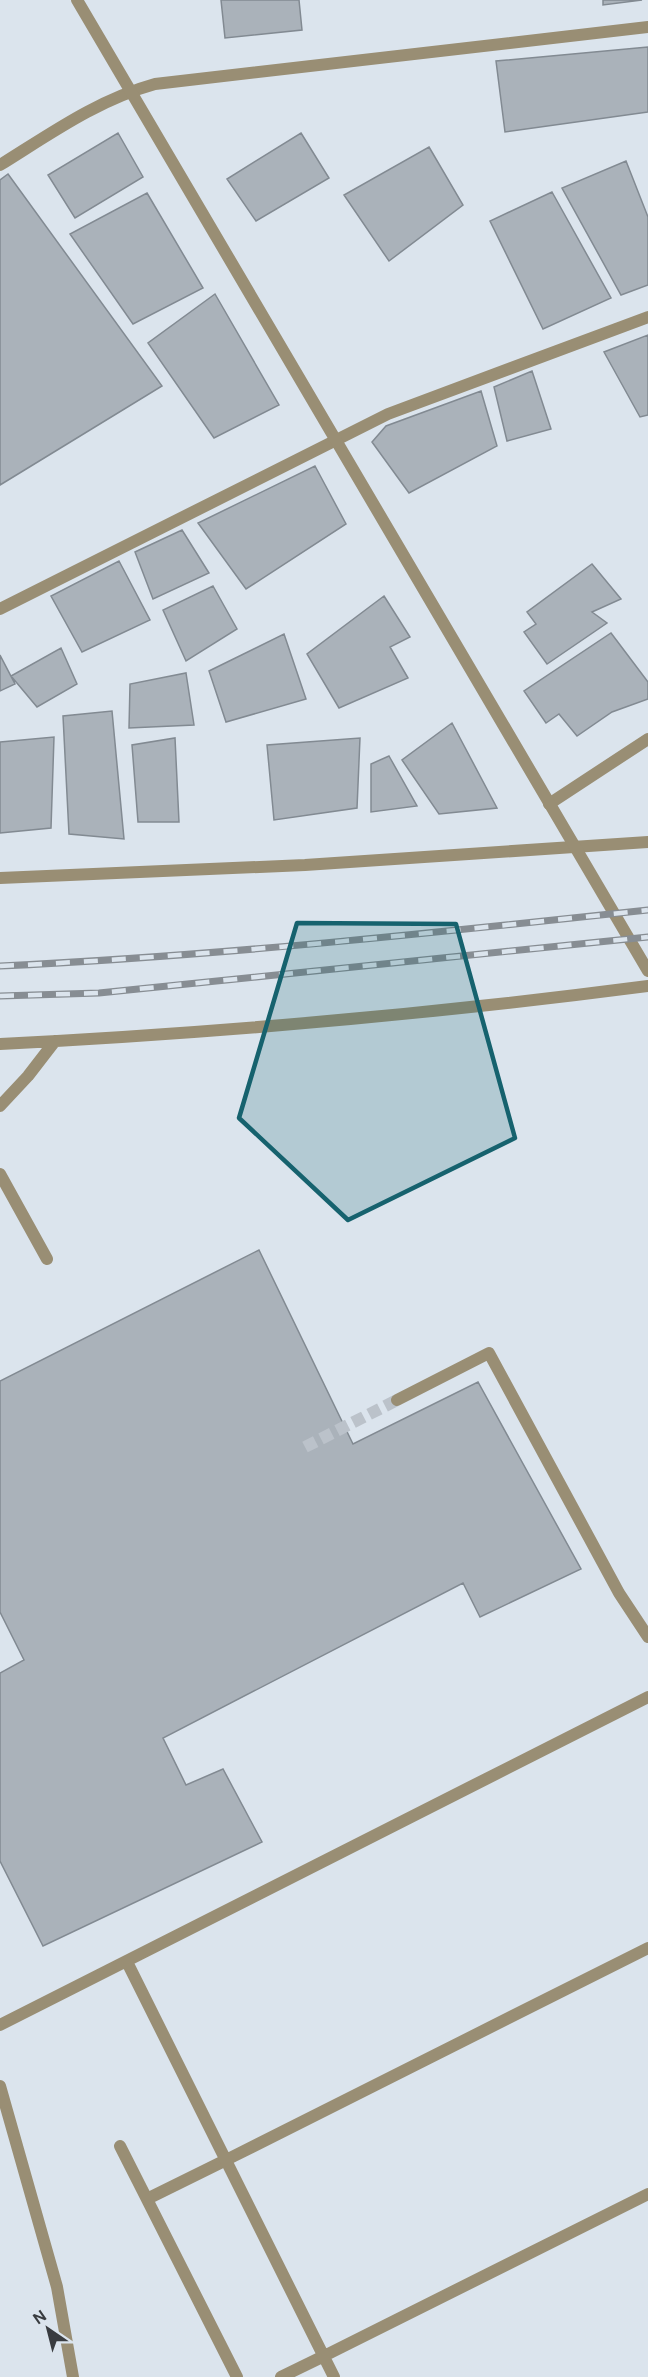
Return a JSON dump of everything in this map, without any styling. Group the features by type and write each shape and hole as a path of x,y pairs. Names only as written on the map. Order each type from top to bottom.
{"street":[{"path":"77,0 648,971"},
{"path":"0,165 89,109 130,91 179,80 648,27"},
{"path":"0,609 387,414 648,317"},
{"path":"549,804 648,739"},
{"path":"0,878 305,865 648,842"},
{"path":"0,1044 132,1038 376,1018 648,986"},
{"path":"0,1106 55,1041"},
{"path":"0,1174 47,1259"},
{"path":"397,1400 489,1353 619,1593 648,1637"},
{"path":"0,2025 648,1696"},
{"path":"147,2199 648,1948"},
{"path":"127,1962 334,2377"},
{"path":"0,2086 57,2287 73,2377"},
{"path":"120,2146 237,2377"},
{"path":"281,2377 648,2194"}],"highlighted area":[{"path":"297,923 456,924 515,1138 348,1220 239,1118"}],"building":[{"path":"221,0 299,0 302,30 225,38"},
{"path":"603,0 642,0 603,5"},
{"path":"648,47 648,112 505,132 496,61"},
{"path":"118,133 143,177 75,218 48,175"},
{"path":"301,133 329,178 256,221 227,179"},
{"path":"429,147 463,205 389,261 344,195"},
{"path":"626,161 648,217 648,285 621,295 562,188"},
{"path":"8,174 162,386 0,485 0,180"},
{"path":"552,192 611,298 543,329 490,221"},
{"path":"147,193 203,288 133,324 70,234"},
{"path":"215,294 279,405 214,438 148,343"},
{"path":"648,335 648,415 640,417 604,352"},
{"path":"532,371 551,429 507,441 494,387"},
{"path":"481,391 497,446 409,493 372,442 386,426"},
{"path":"315,466 346,524 246,589 198,523"},
{"path":"182,530 209,573 153,599 135,552"},
{"path":"119,561 150,620 82,652 51,596"},
{"path":"592,564 621,599 592,612 607,623 547,664 524,632 536,624 527,612"},
{"path":"213,586 237,629 186,661 163,610"},
{"path":"384,596 410,637 390,647 408,678 339,708 307,654"},
{"path":"611,633 648,682 648,699 612,712 577,736 559,714 546,723 524,691"},
{"path":"284,634 306,699 226,722 209,671"},
{"path":"61,648 77,684 37,707 11,676"},
{"path":"0,655 15,684 0,691"},
{"path":"186,673 194,725 129,728 130,684"},
{"path":"112,711 124,839 69,834 63,716"},
{"path":"452,723 497,808 439,814 402,760"},
{"path":"54,737 51,828 0,833 0,742"},
{"path":"175,738 179,822 138,822 132,745"},
{"path":"360,738 357,808 274,820 267,745"},
{"path":"389,756 417,806 371,812 371,764"},
{"path":"259,1250 353,1444 478,1382 581,1569 480,1617 463,1583 163,1738 186,1785 223,1769 262,1842 43,1946 0,1861 0,1673 24,1660 0,1612 0,1381"}],"tunnel":[{"path":"305,1447 397,1400"}],"railway":[{"path":"0,966 243,950 648,910"},
{"path":"0,996 99,993 648,937"}]}
